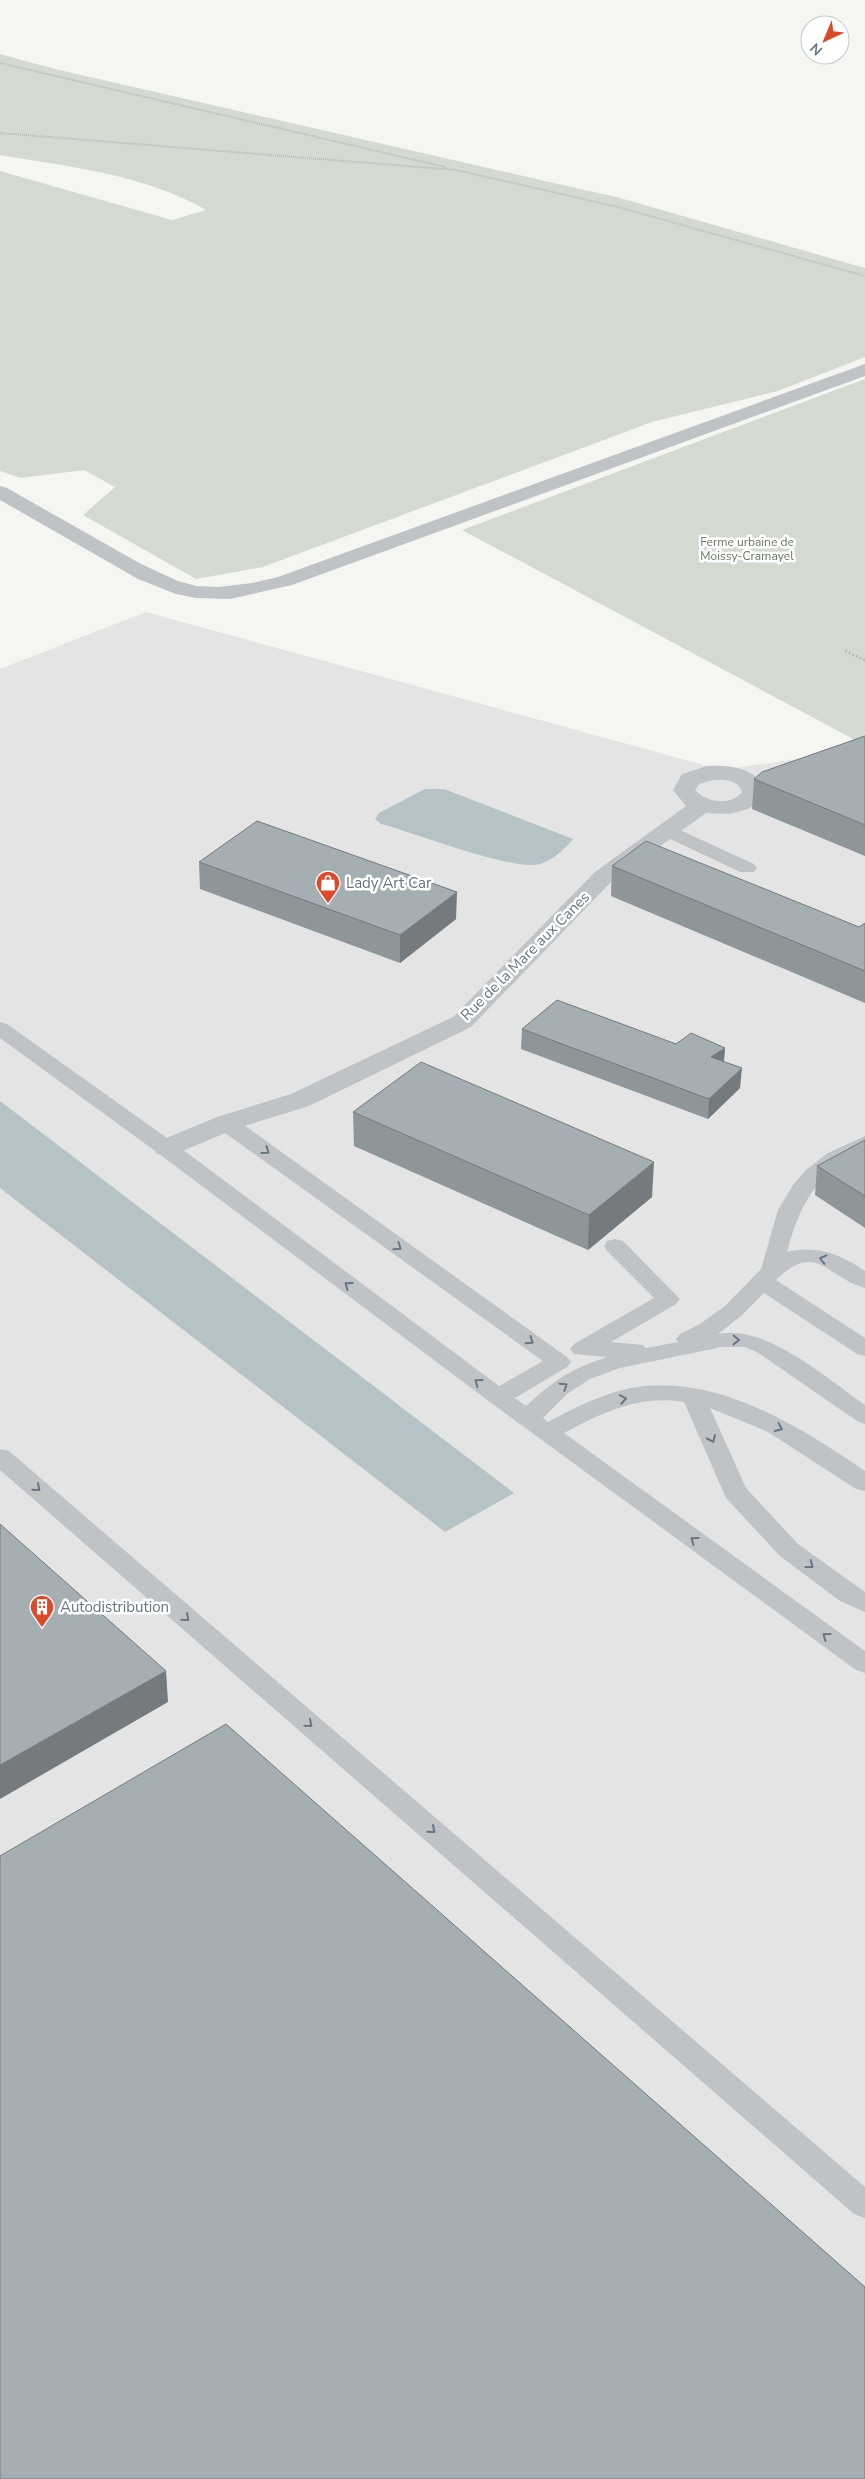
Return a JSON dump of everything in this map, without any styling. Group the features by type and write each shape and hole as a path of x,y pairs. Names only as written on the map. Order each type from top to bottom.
{"street":[{"path":"0,492 137,570 165,583 194,592 223,594 254,590 285,581 865,370"},
{"path":"726,773 759,780 754,792 747,801 722,808 702,805 686,796 684,790 690,779 698,775 726,773"},
{"name":"Rue de la Mare aux Canes","path":"166,1148 226,1123 300,1100 462,1022 603,877 669,831 702,805"}],"lane":[{"path":"669,831 747,868"},
{"path":"0,1028 166,1148 498,1396 865,1664"},
{"path":"226,1123 559,1362"},
{"path":"767,1274 784,1219 800,1189 827,1163 865,1143"},
{"path":"498,1396 668,1299 615,1246"},
{"path":"582,1348 643,1350 675,1344 698,1336 739,1306 767,1274 792,1257 820,1257 835,1262 865,1281"},
{"path":"767,1274 865,1349"},
{"path":"528,1418 559,1389 582,1374 614,1362 722,1340 747,1340 764,1347 865,1416"},
{"path":"547,1432 608,1402 653,1393 692,1394 736,1408 801,1439 865,1483"},
{"path":"692,1394 735,1492 789,1550 848,1595 865,1603"},
{"path":"0,1456 865,2205"}],"path":[{"path":"0,63 614,206 865,276"},
{"path":"0,133 456,170"},
{"path":"845,651 865,660"}],"shaded area":[{"path":"146,612 722,770 865,749 865,2479 0,2479 0,669"},
{"path":"425,789 444,789 573,839 550,860 540,864 527,865 463,850 381,824 375,819 379,813"},
{"path":"0,1101 514,1493 445,1532 0,1188"}],"green space":[{"path":"0,54 55,69 620,198 865,268 865,357 778,391 652,422 263,567 196,579 83,515 115,487 84,470 21,478 0,471 0,171 172,220 206,210 157,188 106,173 0,155"},
{"name":"Ferme urbaine de Moissy-Cramayel","path":"865,379 865,739 855,740 462,530"}],"building":[{"path":"865,736 865,825 754,779 762,772"},
{"path":"257,821 457,892 400,935 199,862"},
{"path":"646,841 859,927 865,923 865,971 612,866"},
{"path":"557,1000 676,1044 691,1033 725,1048 711,1057 742,1068 709,1099 522,1029"},
{"path":"421,1062 654,1162 589,1215 353,1112"},
{"path":"865,1140 865,1196 817,1166"},
{"name":"Autodistribution","path":"0,1524 166,1671 0,1765"},
{"path":"226,1724 865,2287 865,2479 0,2479 0,1856"}],"place":[{"name":"Lady Art Car","path":"328,904"},
{"name":"Autodistribution","path":"42,1628"}]}
